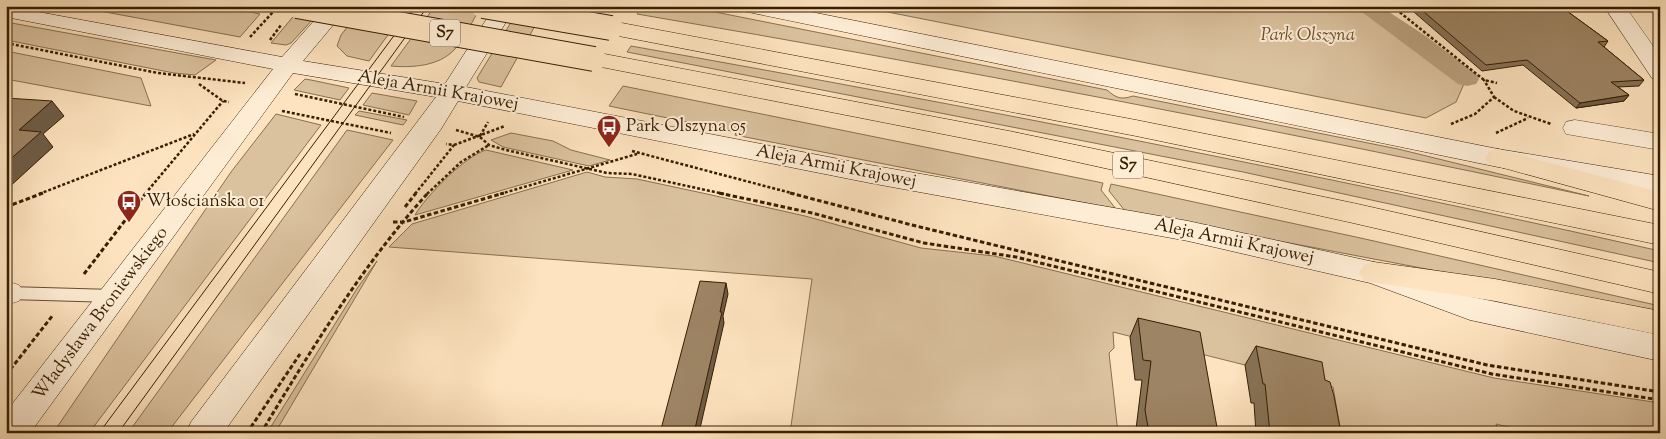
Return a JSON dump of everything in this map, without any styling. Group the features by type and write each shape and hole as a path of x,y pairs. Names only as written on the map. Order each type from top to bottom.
{"highway":[{"name":"S7","path":"297,6 594,59 1009,139 1353,213 1660,283"},
{"name":"S7","path":"483,6 856,73 1387,178 1660,235"},
{"path":"1495,146 1591,185 1660,202"},
{"path":"1374,273 1495,290 1660,323"}],"main road":[{"name":"Władysława Broniewskiego","path":"10,433 288,64 340,6"},
{"path":"203,433 432,122 506,6"},
{"path":"748,6 1495,146 1660,185"},
{"path":"1614,6 1660,73"},
{"name":"Aleja Armii Krajowej","path":"6,11 374,81 452,92 870,174 1178,229 1374,273 1470,308 1660,348"},
{"path":"1575,128 1660,142"}],"lane":[{"path":"8,293 113,296"}],"path":[{"path":"234,54 278,6"},
{"path":"1392,6 1484,80 1494,97 1505,108 1529,117 1575,128"},
{"path":"6,43 158,73 226,79 432,122 480,136 488,145 586,169 651,178 812,213 924,243 1016,257 1492,374 1660,400"},
{"path":"1484,80 1497,83"},
{"path":"1448,126 1464,120 1490,104 1494,97"},
{"path":"83,275 170,162 223,101"},
{"path":"1495,146 1529,117"},
{"path":"454,145 504,126 512,126"},
{"path":"6,207 195,133"},
{"path":"261,433 352,288 419,202 468,156 488,145"},
{"path":"625,147 637,154 912,225 1487,365 1660,392"},
{"path":"393,222 404,222 637,154"},
{"path":"6,375 54,313"}],"green space":[{"path":"73,6 221,6 260,14 240,37"},
{"path":"302,6 325,6 291,43 286,45 271,43"},
{"path":"364,6 409,6 369,61 347,56 337,46 341,35"},
{"path":"435,6 481,6 462,40 454,50 441,60 425,65 391,66"},
{"path":"521,6 546,6 501,87 479,82 477,78"},
{"path":"643,6 685,6 1107,90 1119,98 1133,96 1398,149 1589,196 1114,100 637,14"},
{"name":"Park Olszyna","path":"857,6 1378,6 1467,77 1456,102 1426,118"},
{"path":"6,22 216,60 195,75 174,73 6,40"},
{"path":"631,46 1018,117 1404,195 1660,251 1660,263 1243,172 627,52"},
{"path":"6,51 141,78 151,106 6,79"},
{"path":"305,79 349,88 340,100 294,90"},
{"path":"623,86 1103,183 1101,190 1116,209 735,135 736,132 609,106"},
{"path":"372,93 417,101 409,115 363,105"},
{"path":"359,111 407,120 403,125 355,115"},
{"path":"276,114 321,125 89,433 53,433 231,172"},
{"path":"347,130 393,140 167,433 128,433"},
{"path":"511,133 553,141 571,150 610,160 589,166 503,147 491,140"},
{"path":"486,150 573,170 415,215 428,198 457,168"},
{"path":"587,172 605,177 637,179 805,216 921,248 994,256 1494,378 1660,403 1660,433 1534,433 1496,424 1499,433 1341,433 1333,387 1113,332 1114,348 1109,353 1118,433 790,433 812,279 389,247 412,224"},
{"path":"1111,184 1660,306 1660,311 1527,288 1126,212 1109,191"},
{"path":"377,261 275,433 267,433 358,287"}],"building":[{"path":"1417,6 1560,6 1608,41 1598,42 1644,80 1611,82 1629,95 1580,103 1527,60 1486,65"},
{"path":"6,98 52,101 19,130 41,132 6,163"},
{"path":"700,281 726,283 720,312 722,312 694,433 660,433"},
{"path":"1138,318 1200,332 1218,433 1149,433 1145,410 1151,361 1143,360"},
{"path":"1256,346 1322,362 1325,380 1330,382 1334,396 1341,433 1270,433 1265,384 1263,384"}],"waterway":[{"path":"1365,6 1419,42 1467,79"}],"tram line":[{"path":"99,433 416,6"},
{"path":"118,433 428,6"}],"place":[{"name":"Park Olszyna 05","path":"609,148"},
{"name":"Włościańska 01","path":"129,223"}]}
